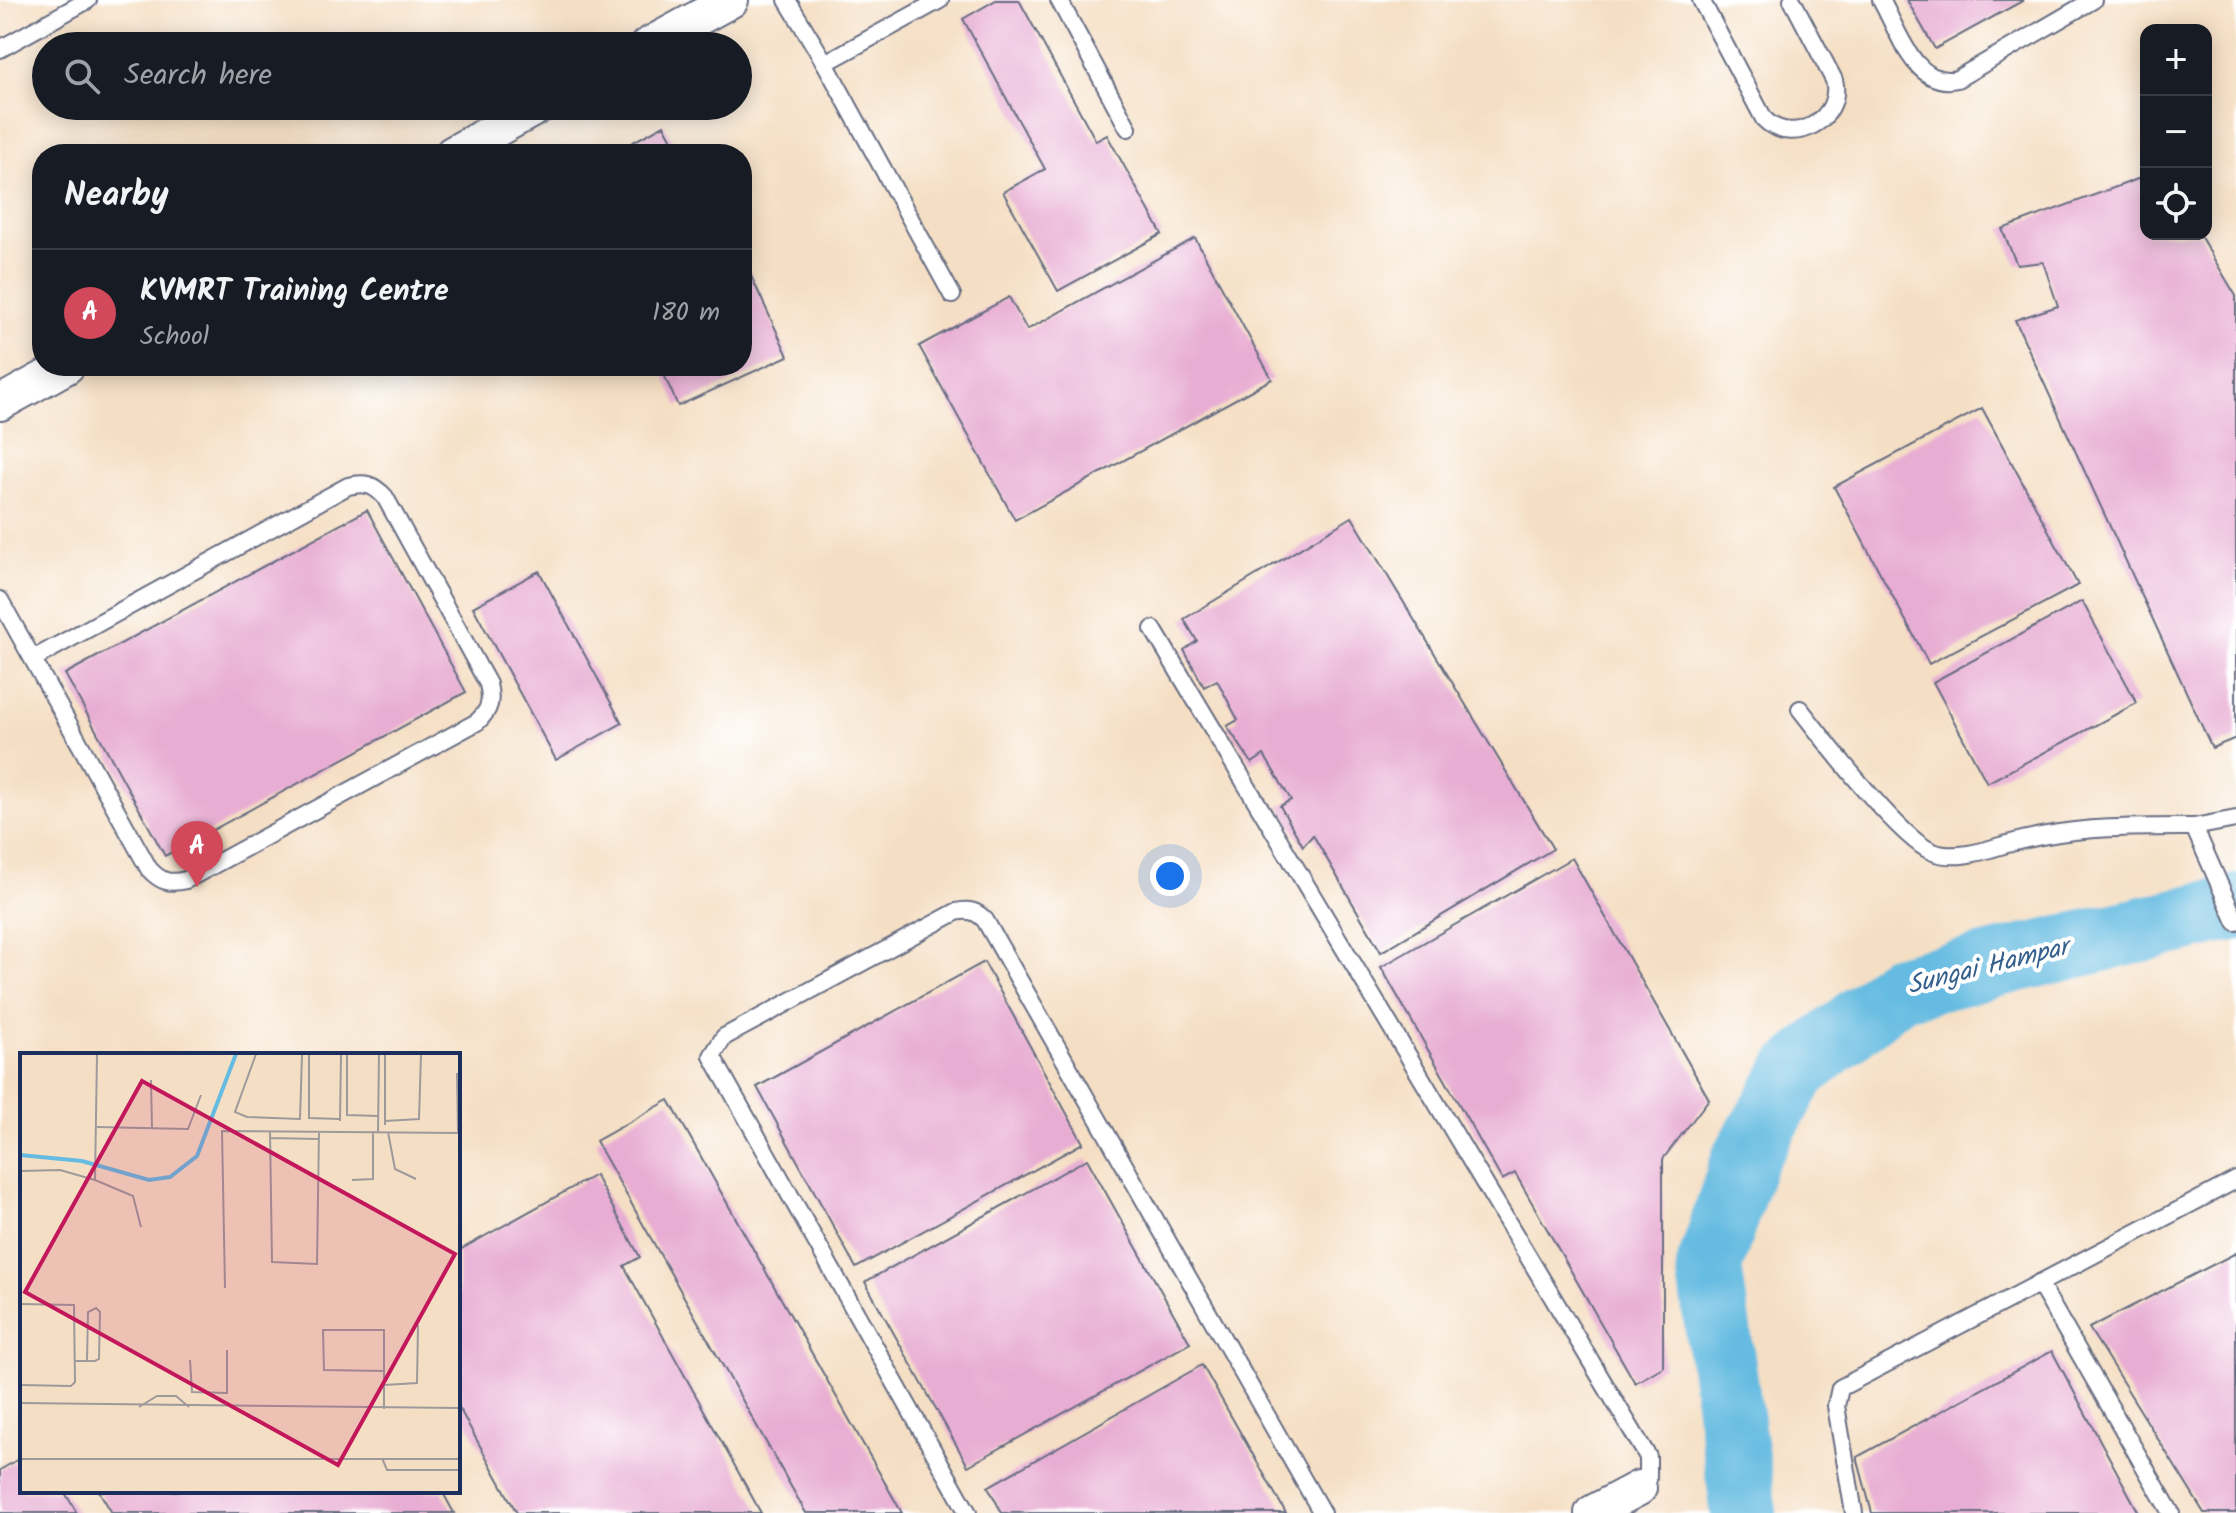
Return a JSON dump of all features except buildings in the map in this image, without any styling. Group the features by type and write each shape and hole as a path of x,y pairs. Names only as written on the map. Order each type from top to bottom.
{"street":[{"path":"673,32 731,0"},
{"path":"470,144 514,120"},
{"path":"0,403 49,376"},
{"path":"1592,1513 1639,1488"}],"lane":[{"path":"0,49 88,0"},
{"path":"787,0 825,63 952,295"},
{"path":"825,63 940,0"},
{"path":"1059,0 1128,128"},
{"path":"1701,0 1764,119 1774,129 1788,133 1824,118 1834,107 1838,94 1834,80 1792,0"},
{"path":"1881,0 1920,68 1929,78 1943,82 1957,79 2093,0"},
{"path":"0,600 149,869 159,879 172,883 186,880 477,722 487,712 492,698 488,684 385,497 375,486 362,482 348,486 33,659"},
{"path":"1153,629 1648,1457 1648,1479 1639,1488"},
{"path":"1800,709 1896,821 1915,841 1934,853 1984,851 2034,835 2081,827 2194,827 2236,819"},
{"path":"2194,827 2236,922"},
{"path":"968,1513 712,1056 724,1037 966,910 977,912 985,920 1322,1513"},
{"path":"1854,1513 1836,1406 1840,1388 2236,1180"},
{"path":"2039,1283 2171,1513"}],"waterway":[{"name":"Sungai Hampar","path":"1744,1513 1709,1267 1744,1160 1796,1071 1898,988 2236,907"}],"place":[{"name":"KVMRT Training Centre","path":"197,887"}]}
